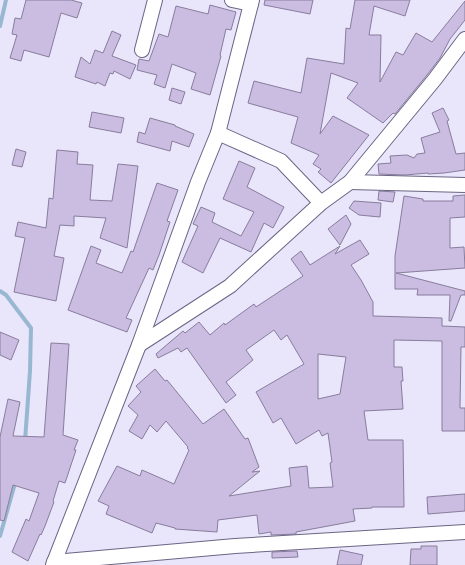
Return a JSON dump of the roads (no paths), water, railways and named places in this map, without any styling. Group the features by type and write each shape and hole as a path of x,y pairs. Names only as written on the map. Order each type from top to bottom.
{"street":[{"path":"142,50 155,0"},
{"path":"232,0 252,2 218,133 198,182 139,345 54,564 235,546 465,532"},
{"path":"139,345 230,286 321,203 350,182 465,39"},
{"path":"218,133 282,161 321,203"},
{"path":"350,182 465,185"}],"waterway":[{"path":"0,26 6,0"},
{"path":"0,291 6,295 31,328 30,371 25,441"},
{"path":"0,536 16,480"}]}
